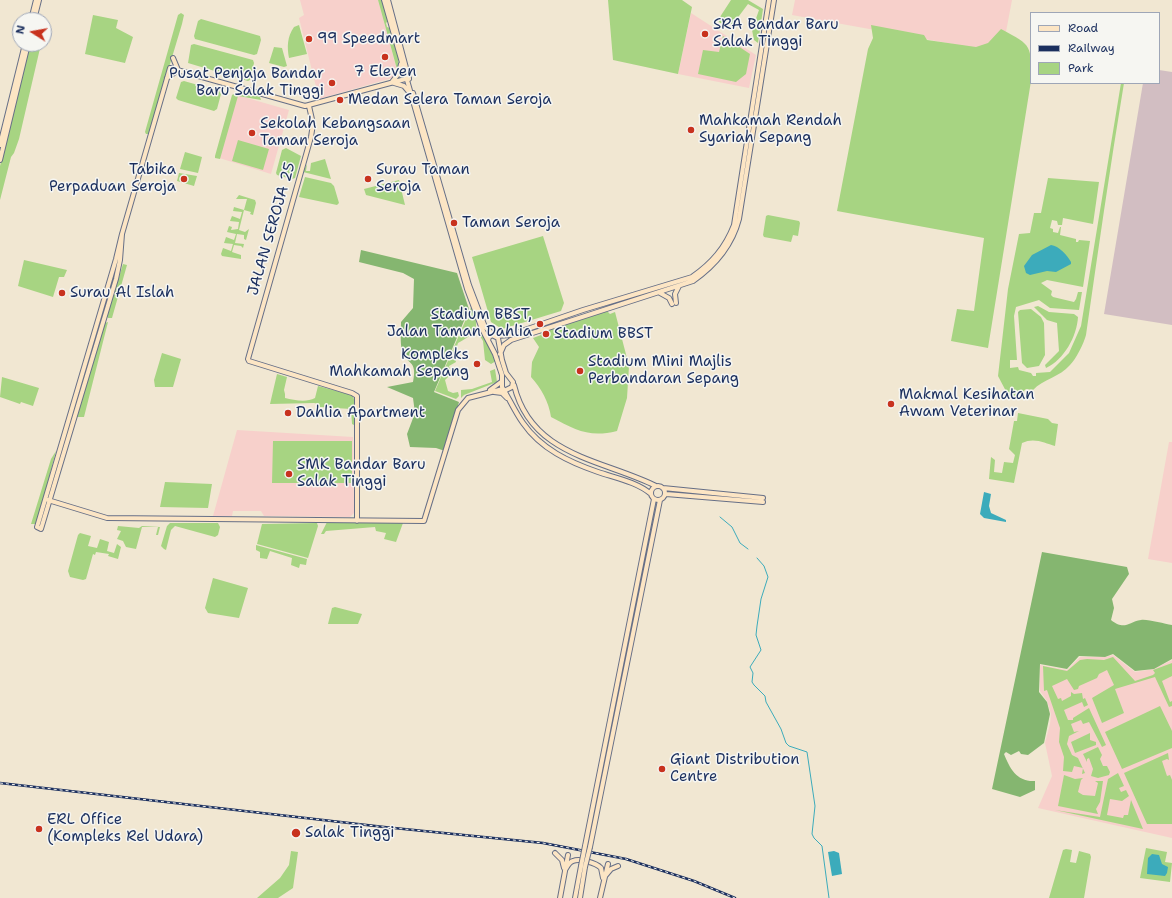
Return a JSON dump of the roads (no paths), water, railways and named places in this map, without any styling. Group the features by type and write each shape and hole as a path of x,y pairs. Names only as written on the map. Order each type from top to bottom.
{"street":[{"path":"33,12 36,0"},
{"path":"36,12 39,0"},
{"path":"384,0 401,61 408,78 411,95 437,189 467,290 497,360 502,375 501,382 511,404 523,424 546,448 572,462 636,484 660,500"},
{"path":"388,0 408,78 469,285 485,327 499,340 500,354 506,373 512,380 517,400 525,416 547,438 579,456 656,486 763,500 666,494 660,500 583,867 575,898"},
{"path":"488,340 489,336 510,335 692,277 706,268 713,260 728,239 734,225 769,0"},
{"path":"500,354 504,345 511,340 612,309 693,281 709,270 721,257 735,233 760,97 763,60 774,0"},
{"path":"0,145 23,52"},
{"path":"0,160 26,52"},
{"path":"173,58 178,70"},
{"path":"391,82 399,73 401,61"},
{"path":"47,500 41,529 36,527 47,500 116,279 120,260 122,234 170,68 292,103 308,106 408,78"},
{"path":"167,78 178,70"},
{"path":"391,82 404,86 411,95"},
{"name":"JALAN SEROJA 25","path":"308,106 313,124 311,137 248,359 249,361 352,392 357,396 357,521"},
{"path":"660,293 669,298 674,304 675,294 680,286"},
{"path":"610,302 612,309"},
{"path":"486,392 501,382"},
{"path":"47,500 107,518 424,521 458,410 468,398 486,392 504,390 514,385"},
{"path":"492,391 502,394 511,404"},
{"path":"587,847 652,496 652,489 656,486"},
{"path":"663,488 666,494"},
{"path":"555,852 562,860 565,870"},
{"path":"560,898 568,855"},
{"path":"565,870 570,862 574,860 592,863 601,868 604,878"},
{"path":"600,898 608,864"},
{"path":"604,878 608,872 618,866"},
{"path":"580,898 583,867"}],"water":[{"path":"1051,245 1062,251 1069,259 1071,264 1056,272 1047,271 1030,275 1026,273 1024,266 1032,255"},
{"path":"984,492 991,494 989,506 991,513 1006,520 1006,522 984,518 980,514"},
{"path":"834,851 839,853 842,874 832,876 828,852"},
{"path":"1152,854 1159,855 1162,864 1168,867 1165,876 1147,874 1148,858"}],"waterway":[{"path":"720,517 732,527 740,543 748,549"},
{"path":"757,558 764,566 768,577 761,599 756,635 761,650 750,667 753,673 752,682 765,696 766,702 781,729 786,743 789,746 807,752 815,806 812,834 822,846 829,898"}],"railway":[{"path":"0,783 384,827 543,843 626,859 694,881 735,898"}],"place":[{"name":"SRA Bandar Baru Salak Tinggi","path":"705,34"},
{"name":"99 Speedmart","path":"309,39"},
{"name":"7 Eleven","path":"385,57"},
{"name":"Pusat Penjaja Bandar Baru Salak Tinggi","path":"332,83"},
{"name":"Medan Selera Taman Seroja","path":"340,100"},
{"name":"Mahkamah Rendah Syariah Sepang","path":"691,130"},
{"name":"Sekolah Kebangsaan Taman Seroja","path":"252,133"},
{"name":"Tabika Perpaduan Seroja","path":"184,179"},
{"name":"Surau Taman Seroja","path":"368,179"},
{"name":"Taman Seroja","path":"454,223"},
{"name":"Surau Al Islah","path":"62,293"},
{"name":"Stadium BBST, Jalan Taman Dahlia","path":"540,324"},
{"name":"Stadium BBST","path":"546,334"},
{"name":"Kompleks Mahkamah Sepang","path":"477,364"},
{"name":"Stadium Mini Majlis Perbandaran Sepang","path":"580,371"},
{"name":"Makmal Kesihatan Awam Veterinar","path":"891,404"},
{"name":"Dahlia Apartment","path":"288,413"},
{"name":"SMK Bandar Baru Salak Tinggi","path":"289,474"},
{"name":"Giant Distribution Centre","path":"662,769"},
{"name":"ERL Office (Kompleks Rel Udara)","path":"39,829"},
{"name":"Salak Tinggi","path":"296,833"}]}
